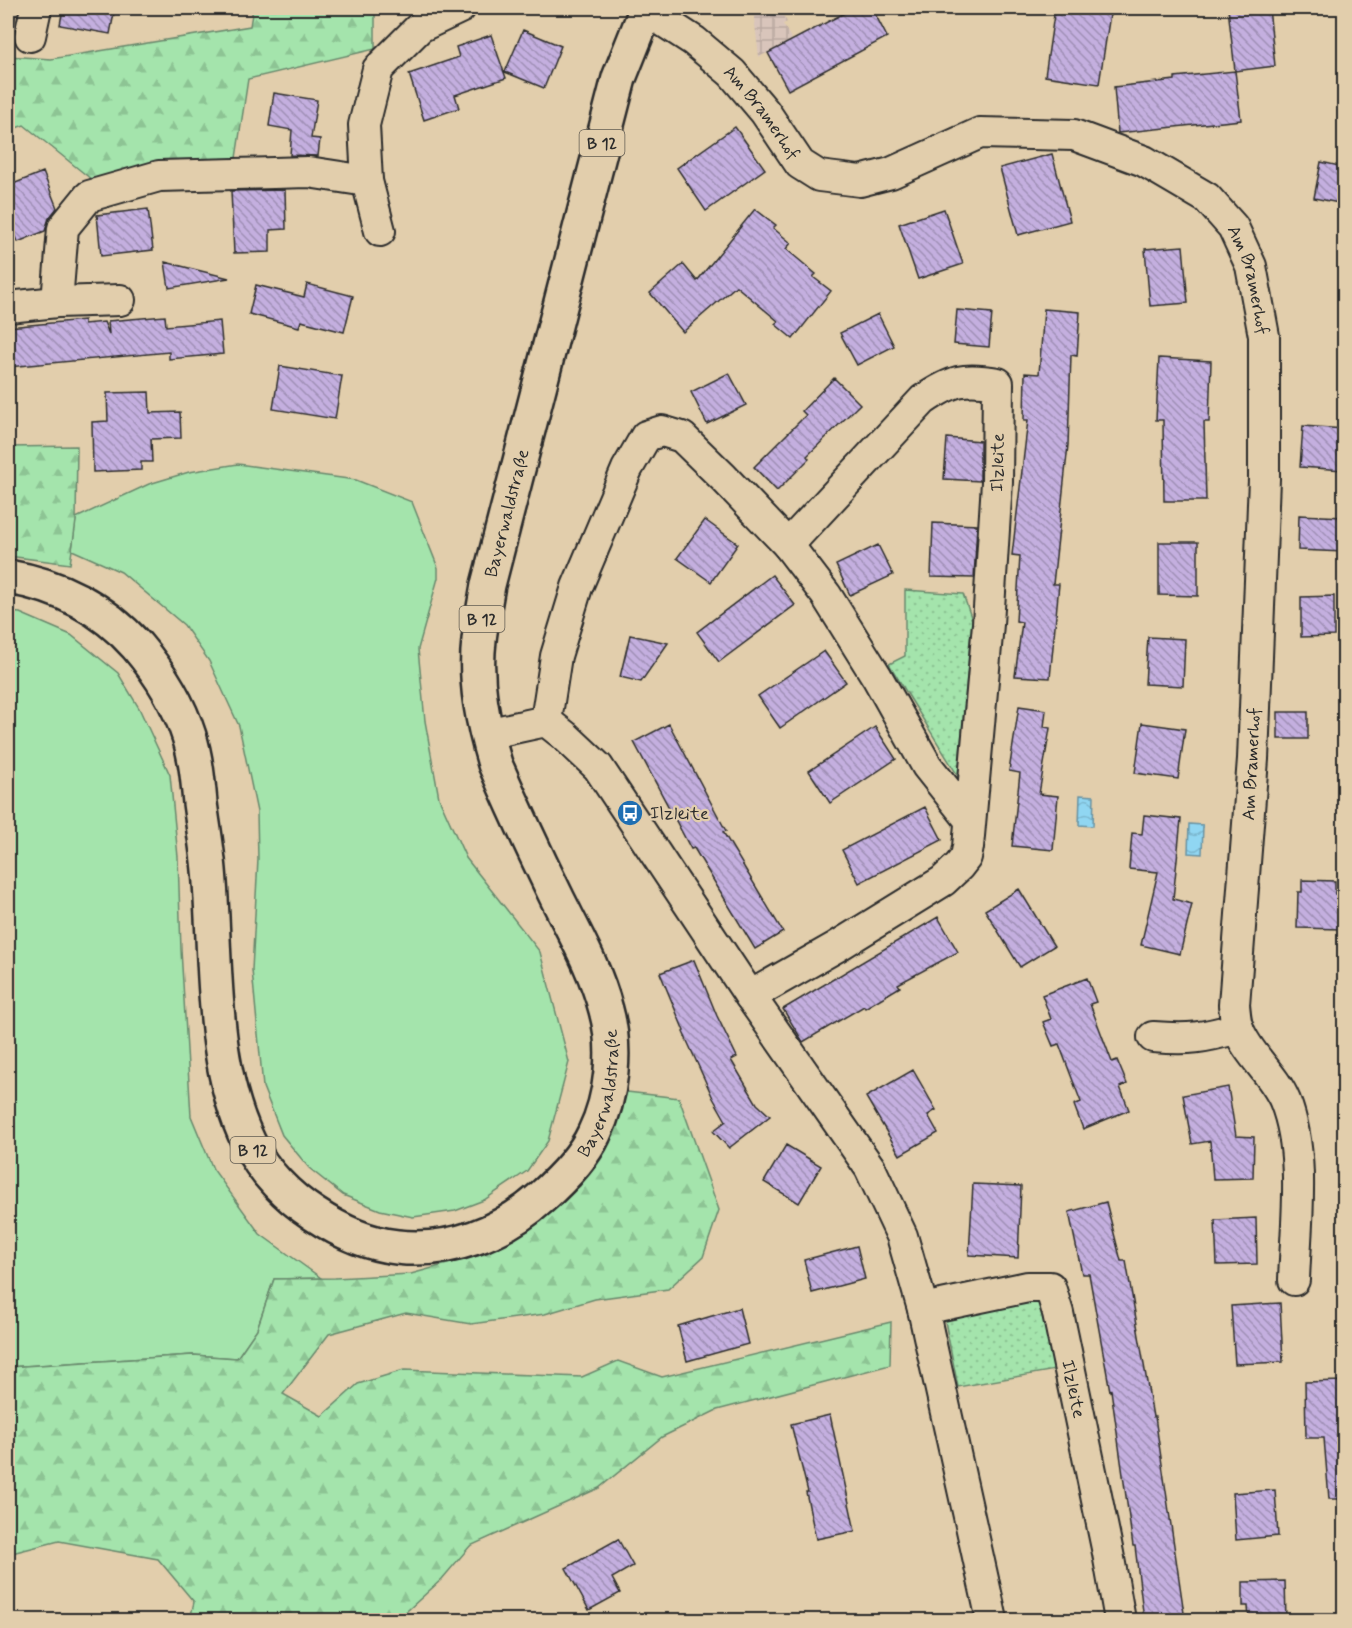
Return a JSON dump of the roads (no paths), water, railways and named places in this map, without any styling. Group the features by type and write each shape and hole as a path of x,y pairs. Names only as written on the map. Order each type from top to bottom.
{"main road":[{"name":"Bayerwaldstraße","path":"8,577 47,586 74,597 103,614 127,635 145,656 176,705 189,736 195,760 209,868 219,1029 228,1076 238,1115 250,1146 276,1182 303,1207 333,1226 371,1241 396,1247 430,1248 460,1243 505,1224 532,1206 557,1184 594,1136 611,1075 611,1042 607,1013 594,971 495,764 486,734 478,681 478,642 488,585 619,78 646,8"}],"street":[{"path":"380,231 367,182 364,124 378,69 420,27 460,8"},
{"name":"Am Bramerhof","path":"646,8 694,41 732,73 765,112 800,164 819,176 860,181 891,173 980,133 1074,135 1144,161 1207,198 1233,227 1251,266 1264,336 1264,479 1253,759 1234,1005 1238,1028 1249,1049 1268,1071 1284,1100 1294,1128 1298,1159 1294,1280"},
{"path":"57,302 63,228 89,196 159,176 308,172 367,182"},
{"path":"8,307 57,302 120,300"},
{"name":"Ilzleite","path":"750,996 836,947 943,881 960,866 966,857 988,624 997,482 998,383 972,379 946,385 923,400 788,545"},
{"path":"546,721 556,656 576,587 627,469 646,436 662,431 682,436 788,545 826,595 877,677 927,766 970,820"},
{"path":"486,734 546,721"},
{"path":"546,721 598,767 750,996 870,1168 902,1236 923,1310 992,1620"},
{"path":"1153,1037 1184,1040 1238,1028"},
{"name":"Ilzleite","path":"923,1310 1028,1287 1050,1287 1058,1312 1104,1530 1120,1620"}],"water":[{"path":"1080,795 1094,796 1093,826 1079,825"},
{"path":"1189,824 1203,825 1202,854 1188,853"}],"place":[{"name":"Ilzleite","path":"630,813"}]}
